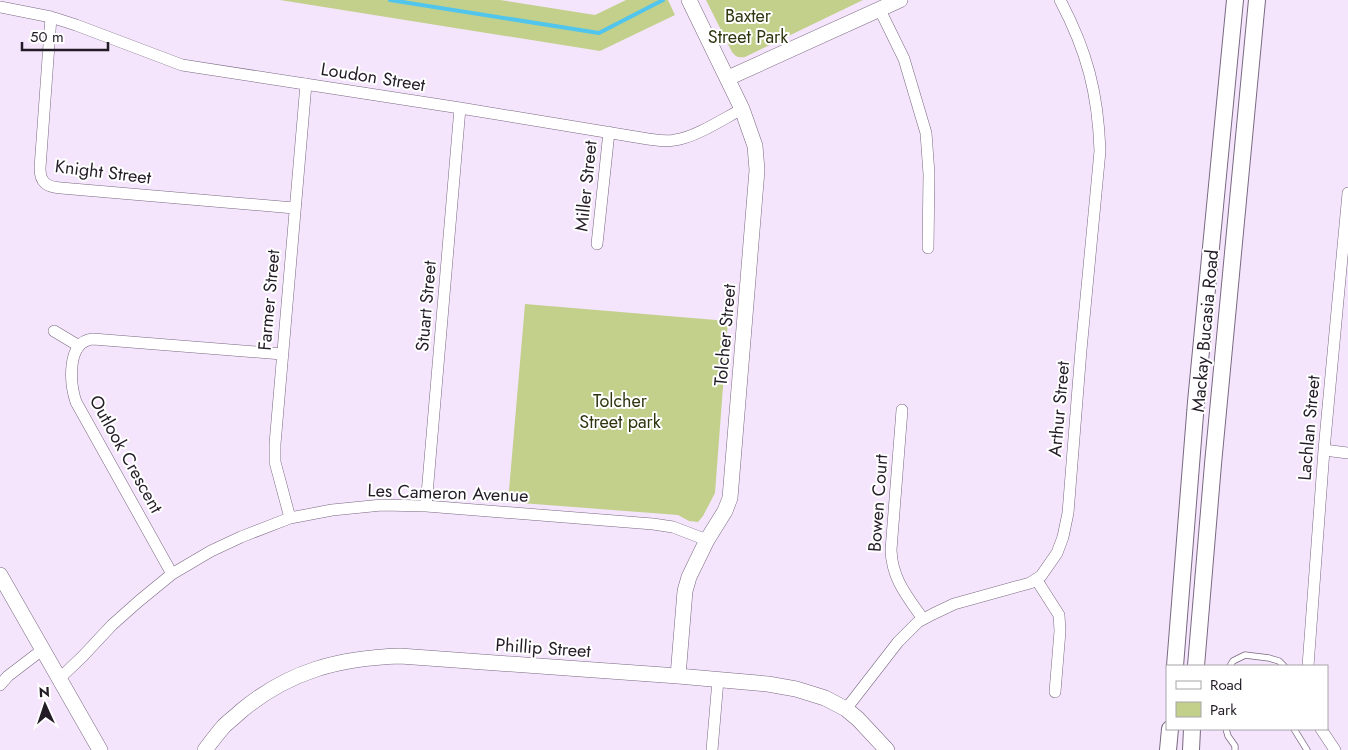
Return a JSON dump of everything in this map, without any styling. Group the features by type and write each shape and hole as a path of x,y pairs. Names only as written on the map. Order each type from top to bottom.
{"main road":[{"name":"Mackay Bucasia Road","path":"1175,665 1197,392 1235,0"},
{"name":"Mackay Bucasia Road","path":"1196,665 1257,0"},
{"path":"1168,750 1170,730"},
{"path":"1191,750 1192,730"}],"street":[{"name":"Tolcher Street","path":"678,676 685,592 689,577 707,540 726,511 730,498 757,170 755,146 742,110 689,0"},
{"path":"728,78 900,0"},
{"name":"Arthur Street","path":"846,709 898,642 918,622 954,604 1030,583 1041,576 1056,554 1063,537 1068,513 1100,151 1099,122 1088,68 1080,42 1060,0"},
{"name":"Loudon Street","path":"0,7 51,17 182,65 648,139 675,140 696,133 742,110"},
{"path":"880,10 904,59 926,134 929,174 928,248"},
{"name":"Knight Street","path":"51,17 40,168 41,178 45,184 61,188 294,208"},
{"name":"Farmer Street","path":"290,518 275,462 275,444 306,84"},
{"name":"Stuart Street","path":"426,506 460,108"},
{"name":"Miller Street","path":"597,244 609,132"},
{"name":"Lachlan Street","path":"1308,665 1324,450 1343,295 1348,193"},
{"path":"54,331 79,346 86,340 96,339 282,354"},
{"name":"Outlook Crescent","path":"79,346 73,357 72,374 73,393 76,402 172,574"},
{"name":"Bowen Court","path":"902,410 891,550 892,562 902,589 923,619"},
{"path":"1324,450 1348,453"},
{"name":"Les Cameron Avenue","path":"58,679 138,601 172,574 211,551 290,518 332,510 382,505 426,506 653,524 673,527 707,540"},
{"path":"0,575 100,750"},
{"path":"1036,579 1059,615 1060,631 1055,692"},
{"path":"0,685 8,676 42,650"},
{"name":"Phillip Street","path":"205,750 225,725 253,702 284,682 317,668 347,660 400,656 678,676 768,684 796,689 825,698 846,709 887,750"},
{"path":"712,750 718,680"},
{"path":"1322,730 1336,750"}],"lane":[{"path":"1231,665 1233,661 1245,655 1269,658 1279,661 1283,665"},
{"path":"1226,730 1235,746 1235,750"},
{"path":"1295,730 1307,750"}],"green space":[{"path":"280,0 500,0 595,15 626,0 668,0 675,15 600,51"},
{"name":"Baxter Street Park","path":"706,0 863,0 745,57 741,57 736,56 732,52"},
{"name":"Tolcher Street park","path":"525,304 728,321 715,493 698,522 689,521 678,515 508,502"}],"waterway":[{"path":"390,0 599,33 663,0"}]}
